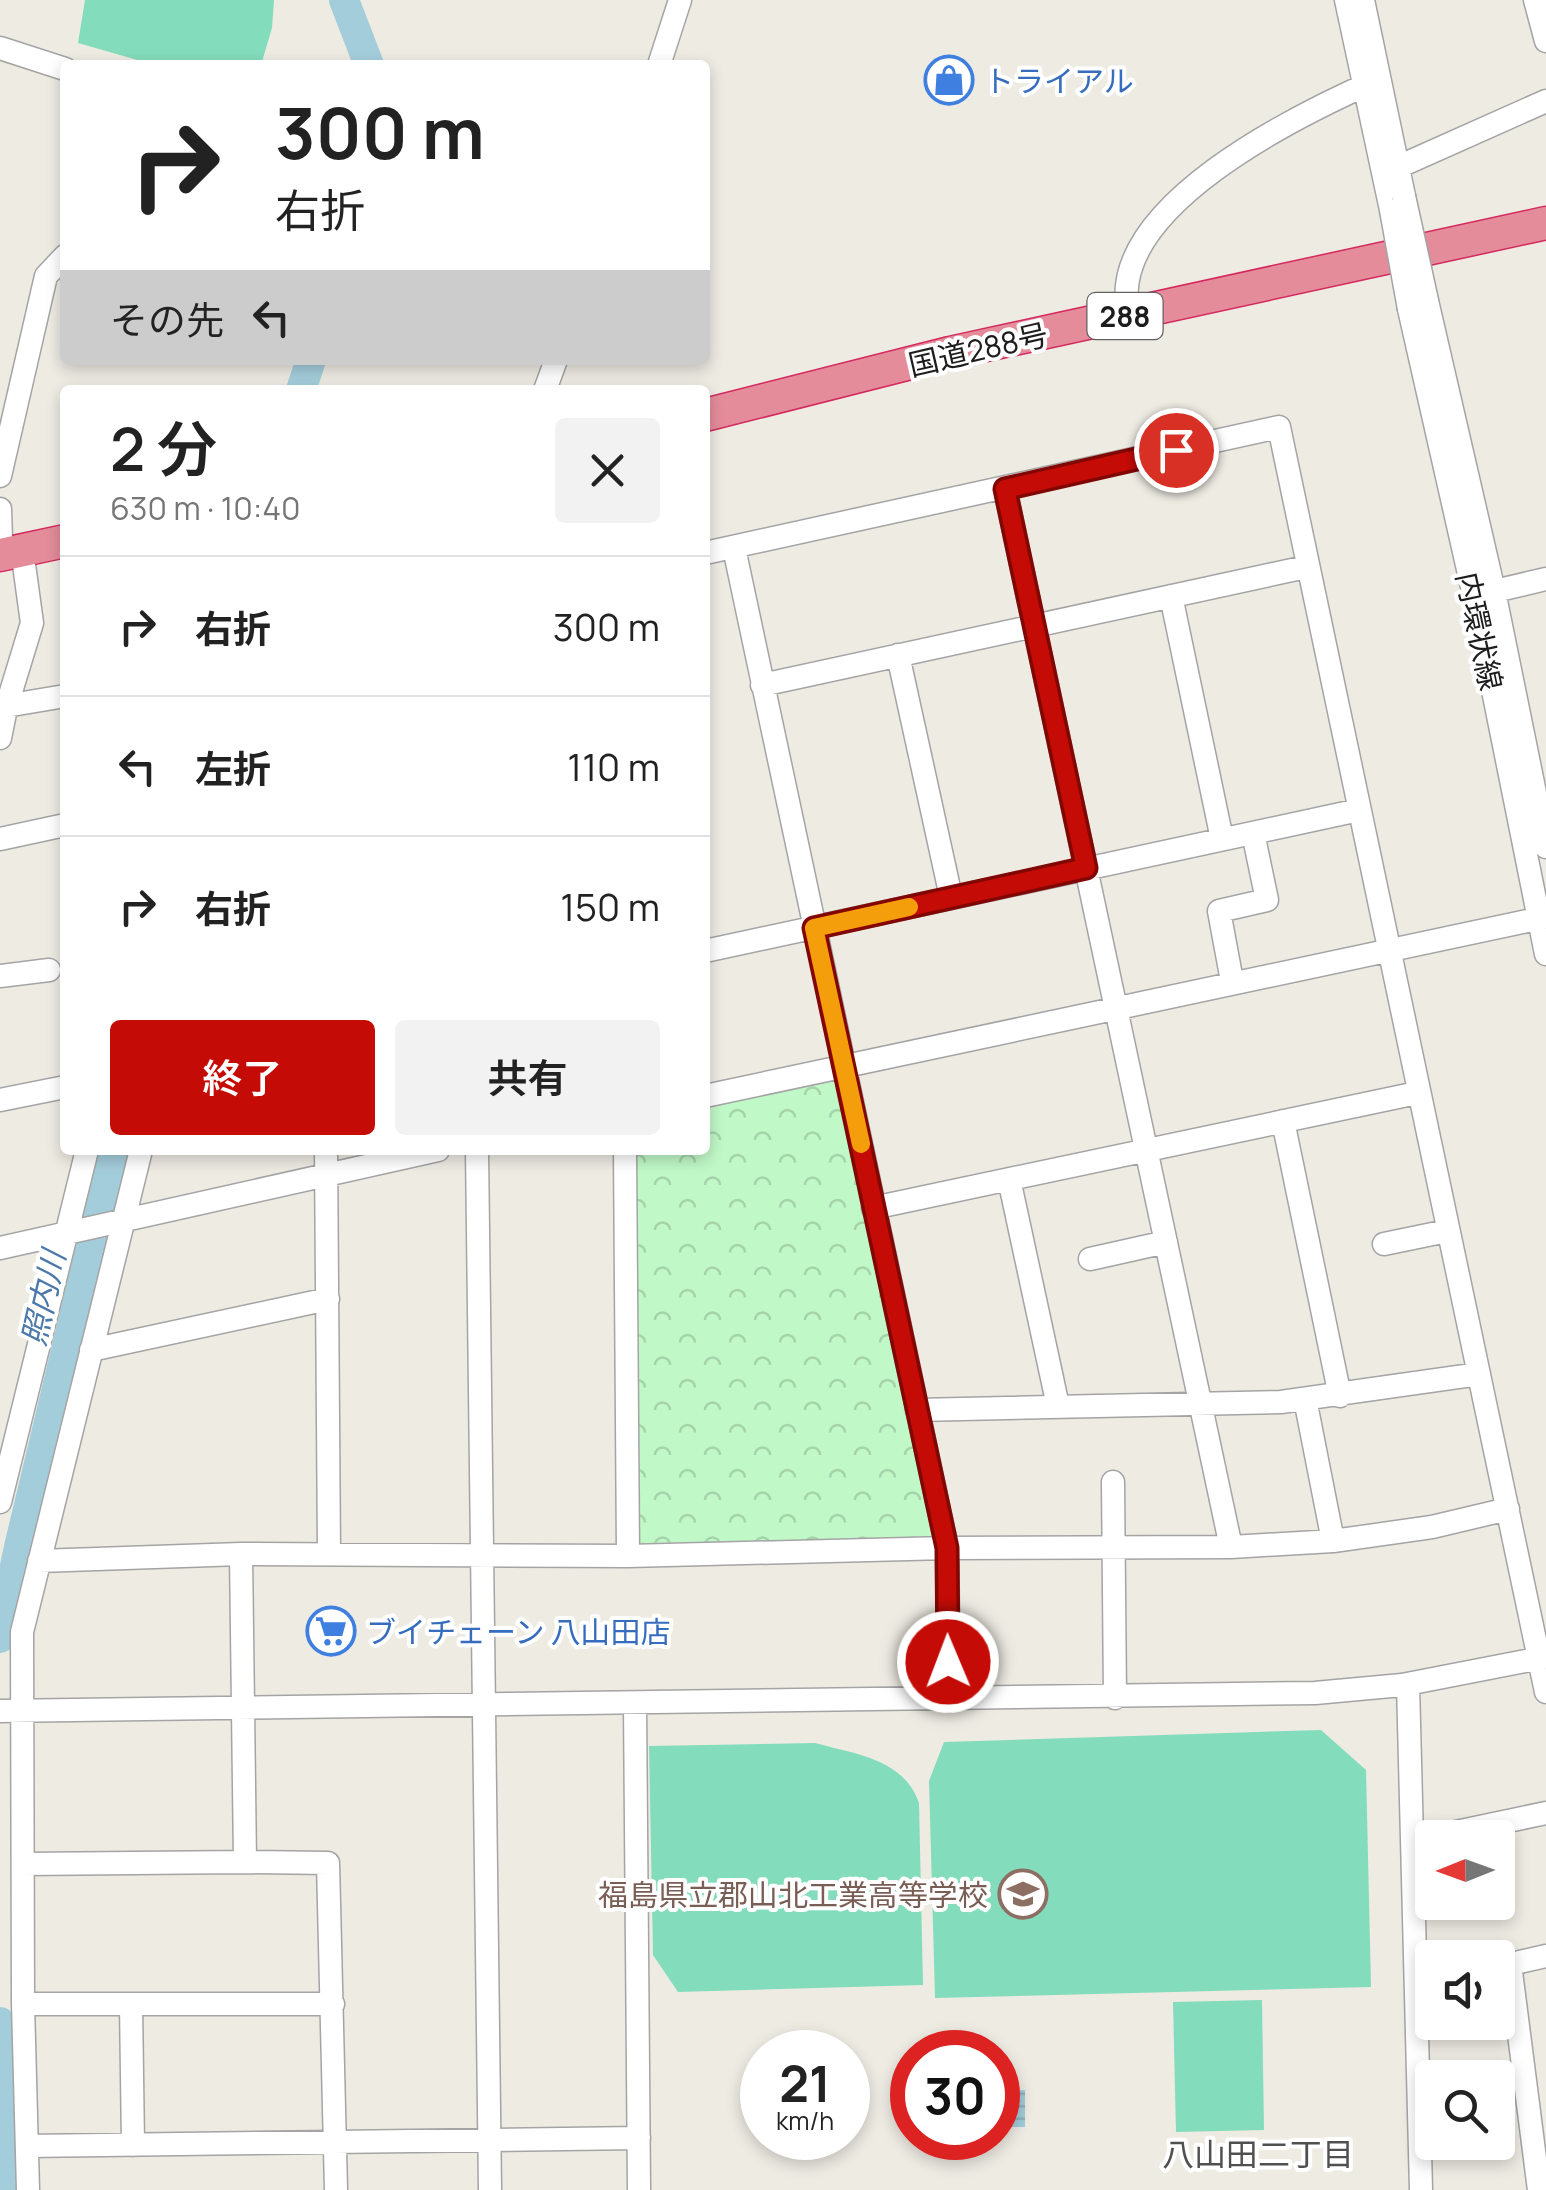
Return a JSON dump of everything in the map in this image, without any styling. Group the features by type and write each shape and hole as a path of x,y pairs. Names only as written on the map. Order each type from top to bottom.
{"highway":[{"name":"国道288号","path":"710,414 1127,308 1546,210"},
{"name":"国道288号","path":"710,392 1546,223"},
{"path":"6,546 60,528"},
{"path":"6,546 60,541"}],"street":[{"path":"660,60 680,0"},
{"path":"1346,0 1398,167 1397,203"},
{"path":"1363,0 1372,82 1418,307 1546,847"},
{"path":"1534,0 1546,41"},
{"path":"0,48 60,67"},
{"path":"1127,308 1132,265 1168,210 1270,132 1372,82"},
{"path":"1398,167 1546,100"},
{"path":"0,476 46,276 60,261"},
{"path":"710,552 1278,427 1417,1093 1542,1658 1546,1692"},
{"path":"1005,489 1232,1546"},
{"path":"0,509 6,546 32,623 3,708 0,738"},
{"path":"734,548 947,1548 949,1700"},
{"path":"762,685 1306,567"},
{"path":"1484,594 1546,580"},
{"name":"内環状線","path":"1484,594 1546,954"},
{"path":"1171,596 1222,839"},
{"path":"898,655 951,897"},
{"path":"3,708 60,697"},
{"path":"710,950 1359,810"},
{"path":"0,838 60,825"},
{"path":"1232,982 1219,912 1267,900 1253,832"},
{"path":"710,1095 1542,918"},
{"path":"0,976 49,970"},
{"path":"0,1100 60,1088"},
{"path":"873,1208 1417,1093"},
{"path":"1283,1122 1340,1396"},
{"path":"0,1502 8,1439 86,1155"},
{"path":"28,2190 22,2004 23,1864 12,1712 22,1632 140,1155"},
{"path":"326,1155 330,1554"},
{"path":"0,1248 416,1155"},
{"path":"477,1155 490,2190"},
{"path":"624,1155 628,1556"},
{"path":"1009,1179 1058,1406"},
{"path":"1384,1244 1447,1231"},
{"path":"1090,1259 1166,1242"},
{"path":"91,1350 328,1299"},
{"path":"917,1410 1201,1406 1340,1396 1478,1374"},
{"path":"1305,1399 1334,1540"},
{"path":"1114,1482 1115,1698"},
{"path":"39,1561 241,1554 628,1556 1232,1546 1334,1540 1432,1527 1508,1509"},
{"path":"241,1554 245,1862"},
{"path":"12,1712 1315,1693 1408,1684 1542,1658"},
{"path":"1408,1684 1413,1841 1421,1940"},
{"path":"635,1704 639,2190"},
{"path":"1413,1841 1546,1813"},
{"path":"23,1864 328,1864 336,2190"},
{"path":"1515,1963 1546,1956"},
{"path":"22,2004 332,2004"},
{"path":"130,2004 133,2145"},
{"path":"1515,2036 1539,2190"},
{"path":"1420,2190 1424,2040"},
{"path":"27,2146 639,2138"}],"green space":[{"path":"85,0 274,0 272,28 262,60 138,60 78,43"},
{"path":"841,1077 932,1539 637,1543 632,1155 710,1155 710,1107"},
{"path":"1321,1730 1366,1770 1371,1987 935,1998 929,1781 944,1742"},
{"path":"815,1743 862,1755 890,1768 912,1788 919,1803 923,1985 678,1992 653,1955 649,1746"},
{"path":"1262,2000 1264,2130 1176,2132 1173,2002"}],"water":[{"path":"1020,2090 1025,2090 1025,2127 1020,2127"}],"waterway":[{"name":"照内川","path":"344,0 367,60"},
{"name":"照内川","path":"303,385 309,365"},
{"name":"照内川","path":"0,1638 113,1155"},
{"name":"照内川","path":"0,2022 4,2190"}],"slow traffic":[{"path":"861,1144 814,928 909,907"}],"place":[{"name":"トライアル","path":"949,80"},
{"name":"ブイチェーン 八山田店","path":"331,1631"},
{"name":"福島県立郡山北工業高等学校","path":"1023,1894"}],"district":[{"name":"八山田二丁目","path":"1258,2154"}],"route":[{"path":"948,1662 947,1548 814,928 1086,868 1005,489 1176,450"}]}
